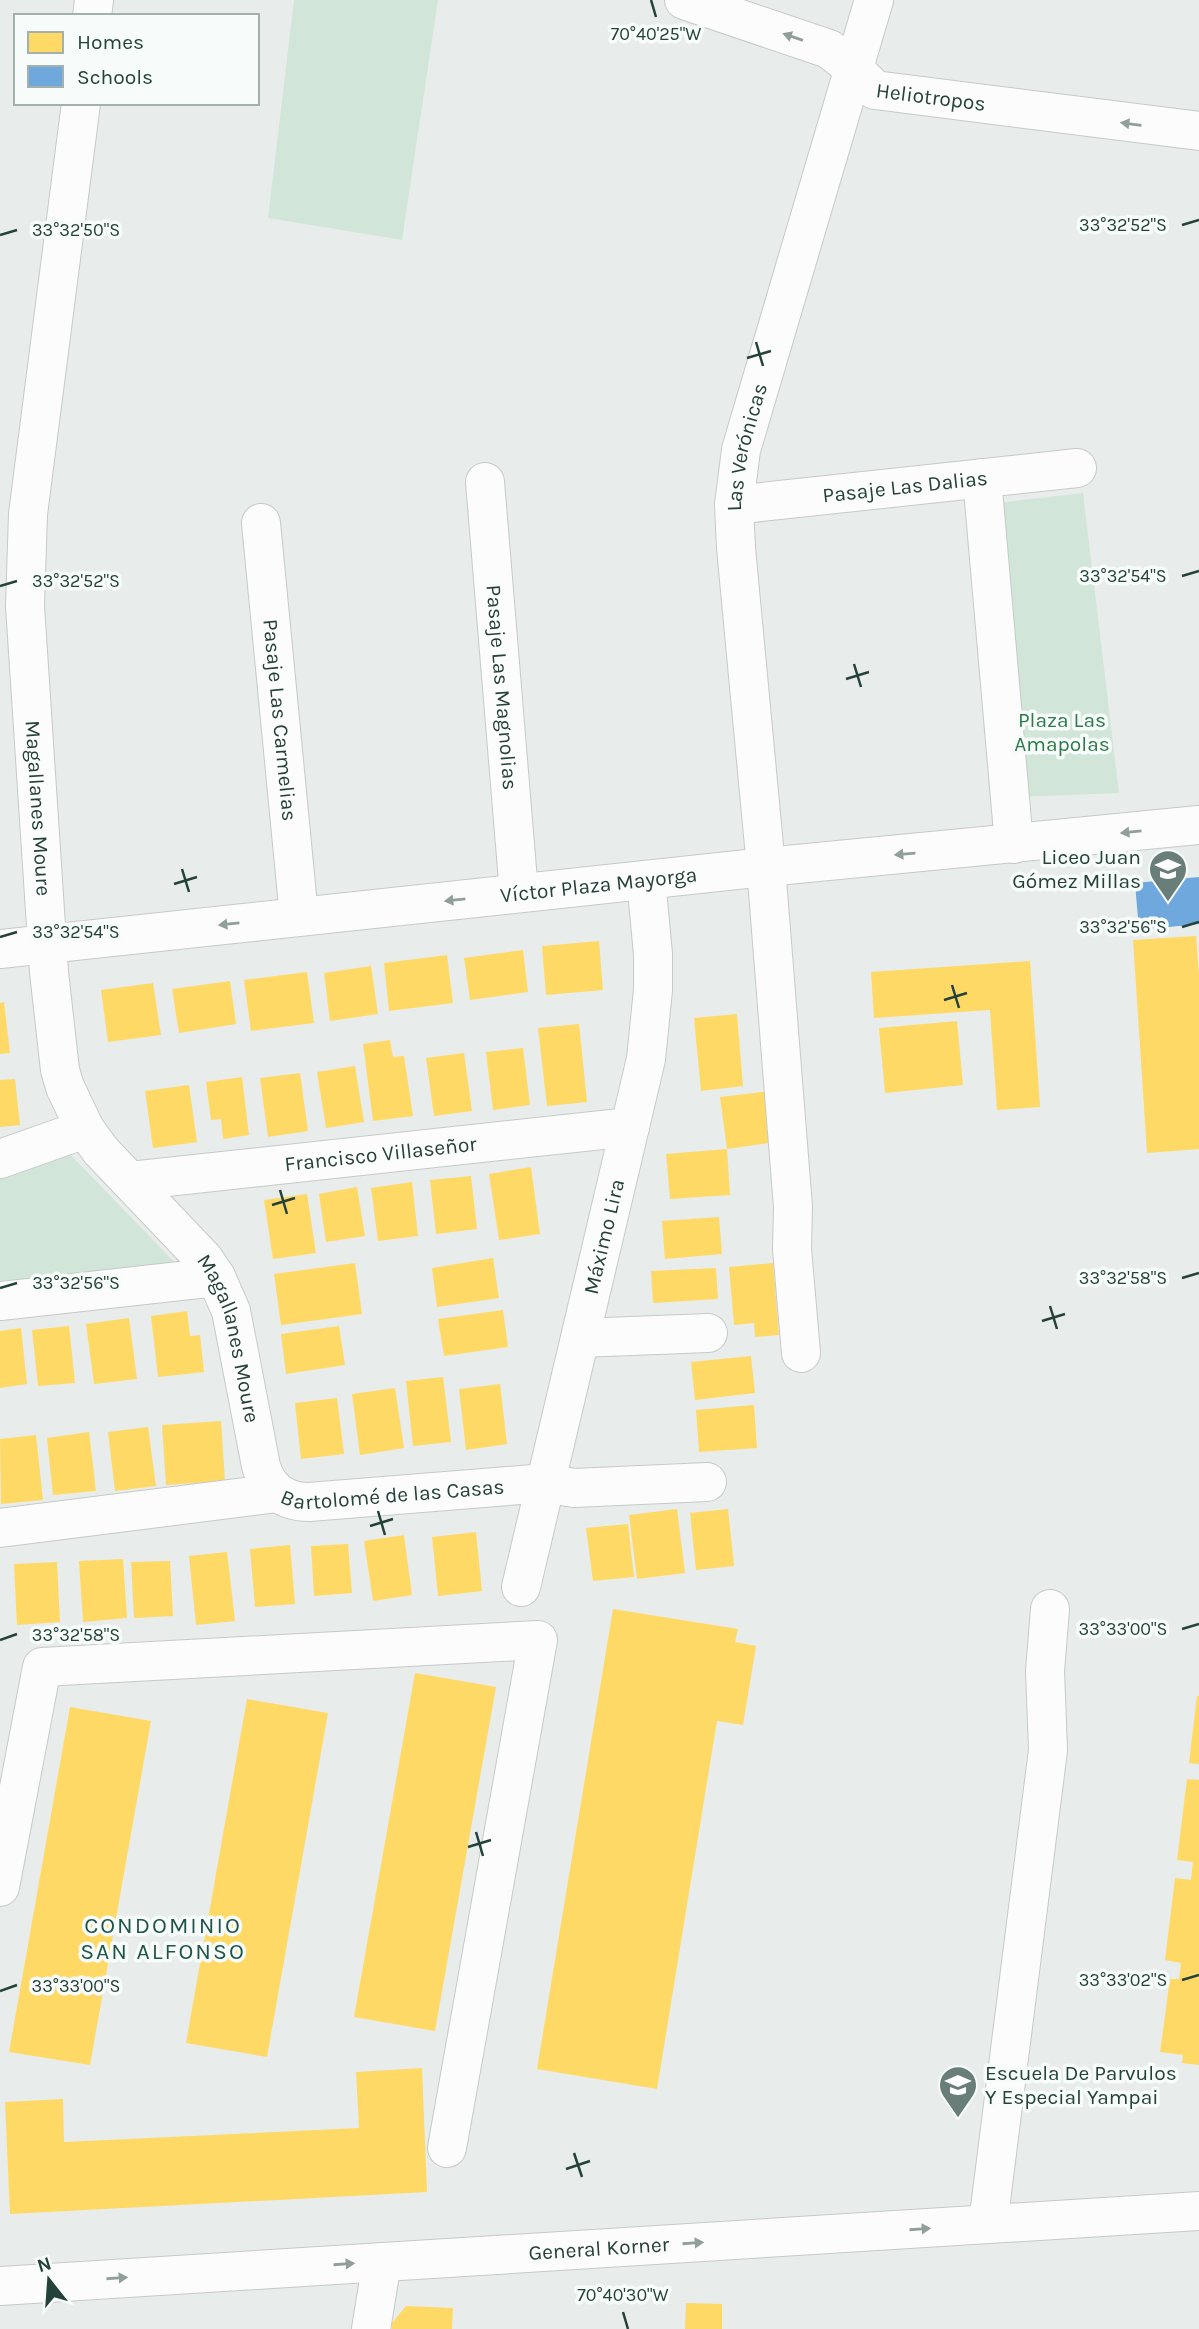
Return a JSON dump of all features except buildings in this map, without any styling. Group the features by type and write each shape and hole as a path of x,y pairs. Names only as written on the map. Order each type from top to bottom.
{"street":[{"name":"Heliotropos","path":"684,0 829,49 875,90 1199,131"},
{"name":"Las Verónicas","path":"801,1353 792,1249 793,1207 734,505 741,450 874,0"},
{"name":"Magallanes Moure","path":"81,105 27,514 25,561 26,629 47,944 60,1070 85,1129 101,1151 204,1259 216,1277 231,1311 261,1466 264,1476 277,1493"},
{"name":"Pasaje Las Dalias","path":"734,505 1077,468"},
{"path":"982,478 1014,844"},
{"name":"Pasaje Las Magnolias","path":"485,482 519,893"},
{"name":"Pasaje Las Carmelias","path":"261,523 299,916"},
{"name":"Víctor Plaza Mayorga","path":"0,948 766,867 1199,825"},
{"name":"Máximo Lira","path":"521,1587 646,1059 653,990 653,954 646,880"},
{"name":"Francisco Villaseñor","path":"130,1181 630,1127"},
{"path":"0,1159 85,1129"},
{"path":"0,1301 216,1277"},
{"path":"580,1338 708,1333"},
{"name":"Bartolomé de las Casas","path":"0,1528 277,1493 298,1502 309,1502 545,1483 574,1489 707,1482"},
{"path":"988,2224 1048,1750 1045,1671 1050,1609"},
{"path":"0,1887 41,1667 538,1640 447,2148"},
{"name":"General Korner","path":"0,2286 1199,2211"},
{"path":"371,2329 382,2262"}],"green space":[{"path":"294,0 438,0 402,240 268,218"},
{"name":"Plaza Las Amapolas","path":"1083,493 1119,793 1020,797 989,504"},
{"path":"65,1149 182,1270 0,1289 0,1172"}],"place":[{"name":"Liceo Juan Gómez Millas","path":"1168,903"},
{"name":"Escuela De Parvulos Y Especial Yampai","path":"958,2119"}],"district":[{"name":"CONDOMINIO SAN ALFONSO","path":"163,1938"}]}
